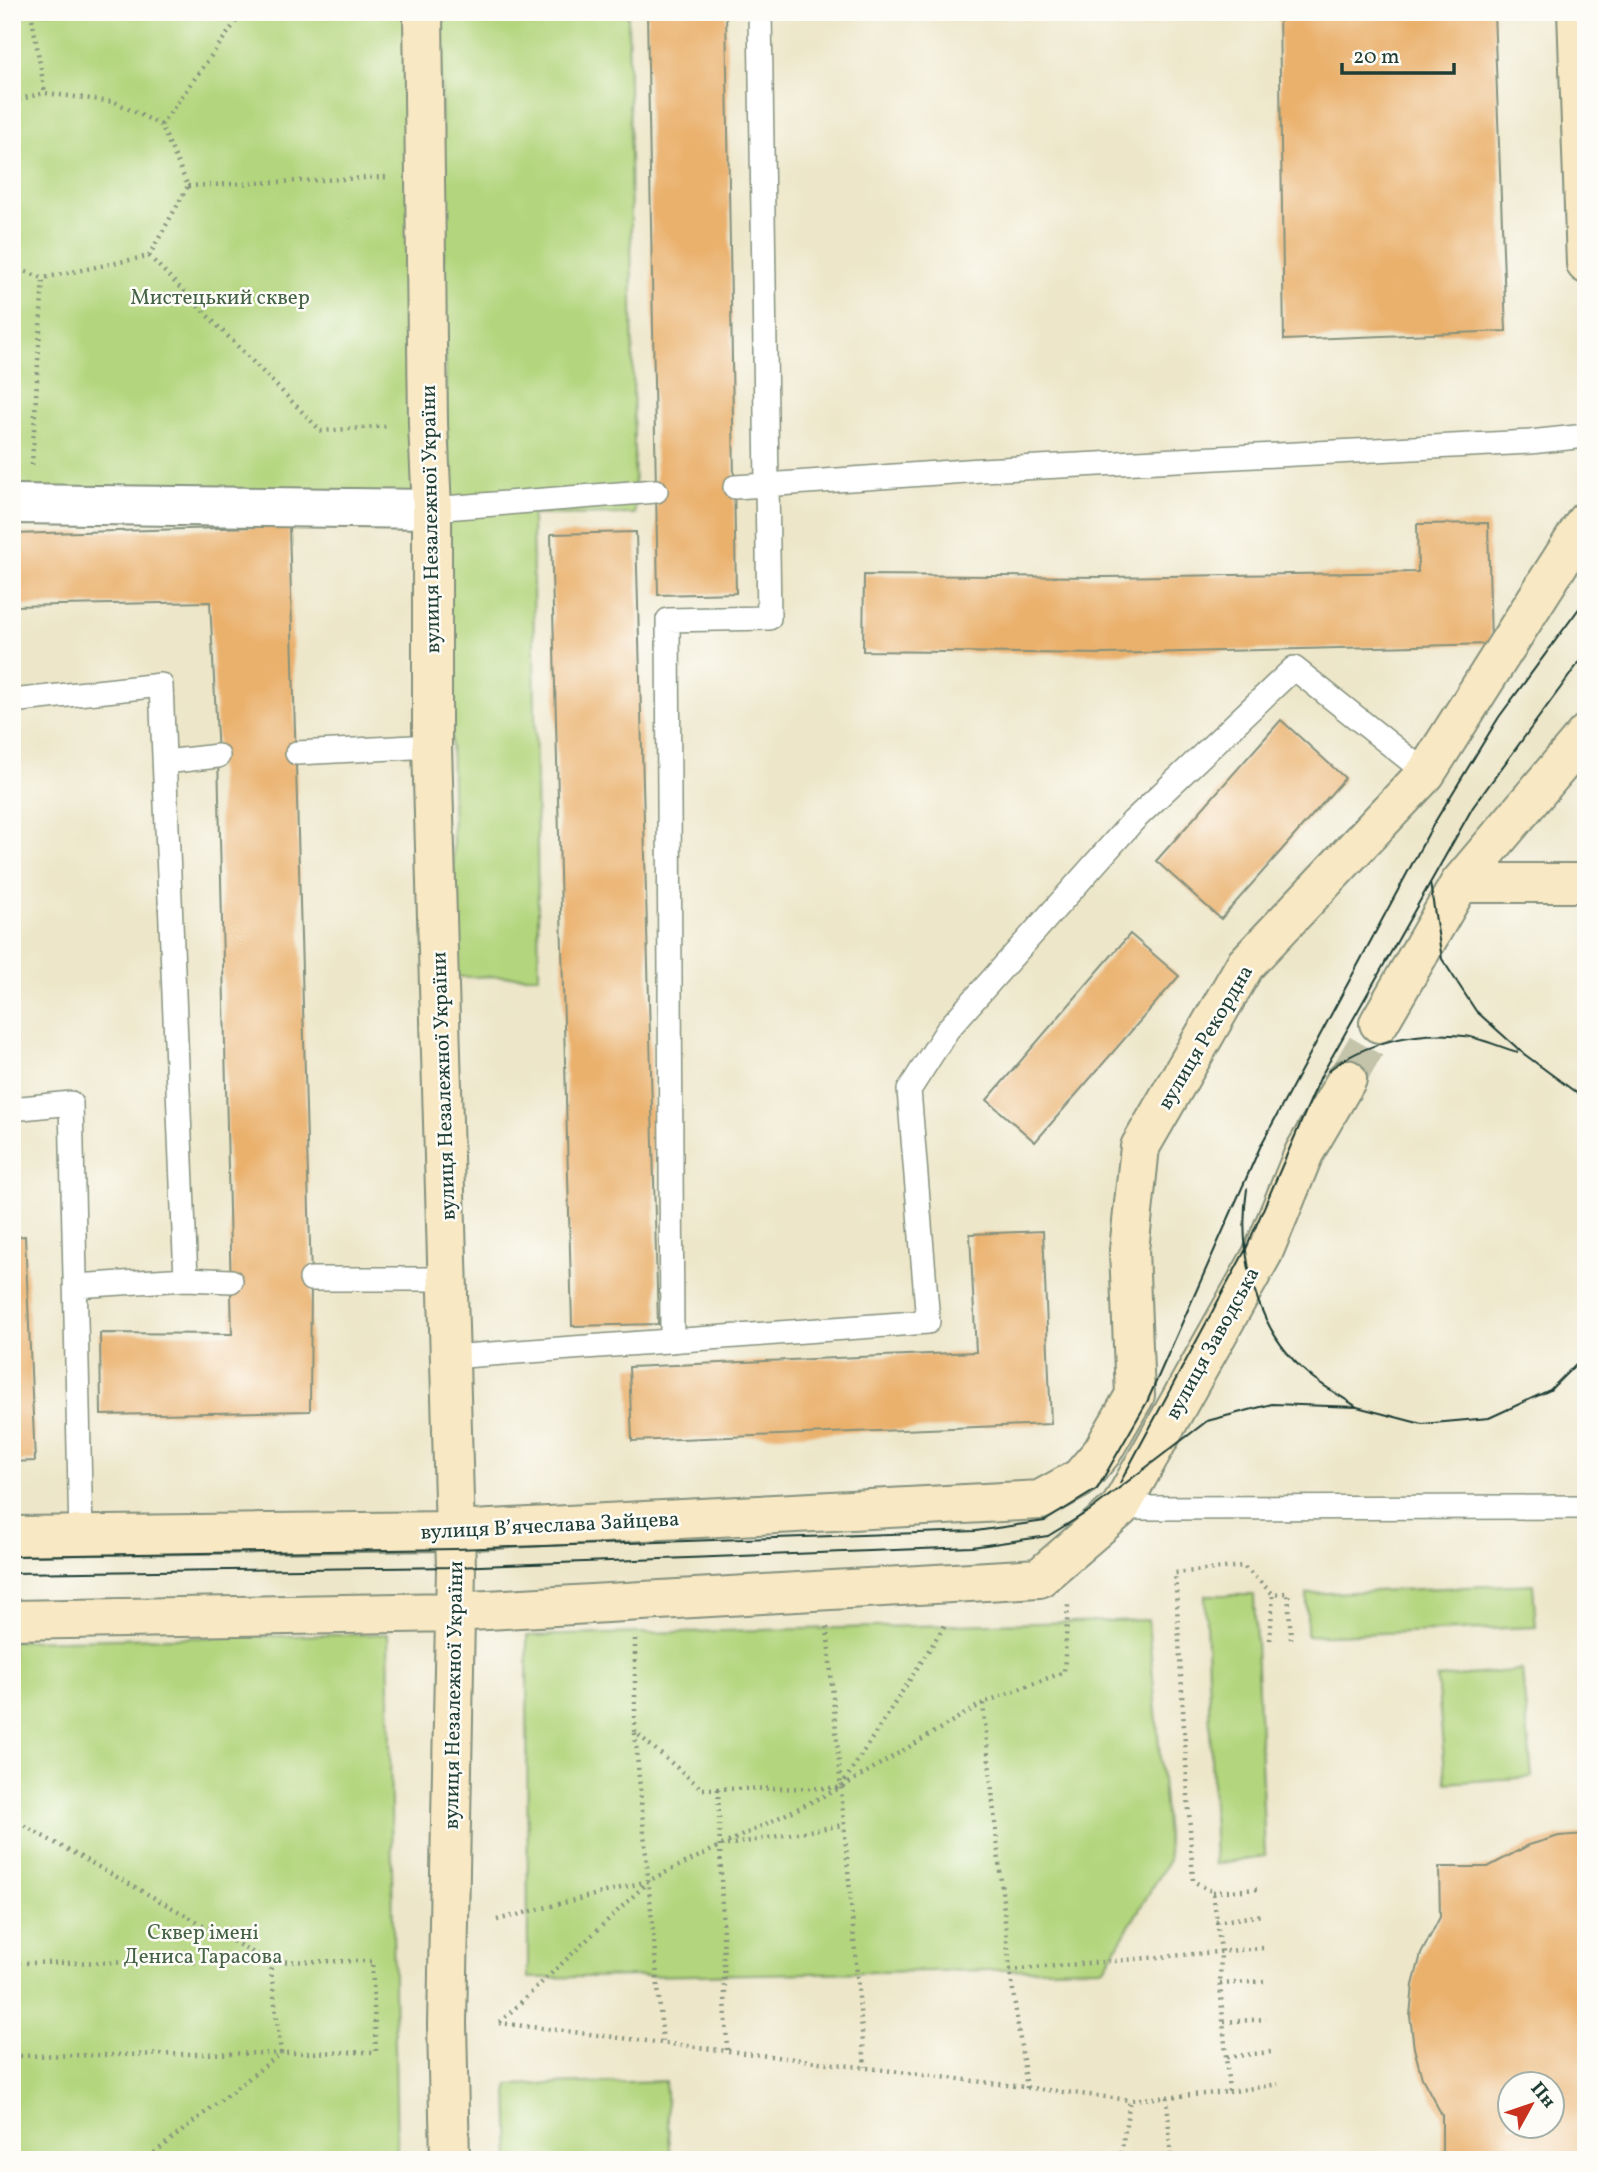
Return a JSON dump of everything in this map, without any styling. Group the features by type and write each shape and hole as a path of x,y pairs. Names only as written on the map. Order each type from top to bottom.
{"street":[{"name":"вулиця Незалежної України","path":"423,12 428,424 432,509 432,746 456,1567 453,1612 447,2024 450,2160"},
{"path":"1577,12 1586,264"},
{"path":"21,504 432,509"},
{"name":"вулиця Рекордна","path":"1080,1478 1102,1452 1135,1395 1129,1250 1140,1147 1245,965 1426,773 1586,521"},
{"path":"1380,1023 1460,883 1586,734"},
{"path":"1460,883 1586,883"},
{"name":"вулиця Заводська","path":"974,1582 1039,1578 1120,1508 1263,1253 1304,1153 1347,1079"},
{"path":"1080,1478 1120,1508"},
{"name":"вулиця Вʼячеслава Зайцева","path":"12,1536 454,1531 1040,1500 1080,1478"},
{"path":"12,1620 453,1612 974,1582"}],"lane":[{"path":"673,1341 667,620 769,618 760,12"},
{"path":"735,488 981,470 1530,442 1586,436"},
{"path":"432,509 656,491"},
{"path":"450,1357 928,1322 909,1090 948,1029 1133,821 1294,668 1426,773"},
{"path":"12,701 161,685 186,1279"},
{"path":"298,753 432,746"},
{"path":"165,762 218,756"},
{"path":"12,1109 71,1103 82,1536"},
{"path":"75,1286 186,1279 231,1281"},
{"path":"311,1279 449,1279"},
{"path":"1120,1508 1586,1507"}],"path":[{"path":"31,12 44,93"},
{"path":"161,125 243,12"},
{"path":"12,101 44,93 115,102 161,125 188,186"},
{"path":"188,186 426,176"},
{"path":"12,267 43,278 149,256 188,186"},
{"path":"149,256 321,430 428,424"},
{"path":"21,504 43,278"},
{"path":"497,1920 648,1881 839,1788 983,1703 1064,1672 1070,1551"},
{"path":"1260,1889 1213,1892 1194,1881 1175,1573 1243,1566 1273,1594 1288,1593 1292,1639"},
{"path":"839,1788 974,1582"},
{"path":"824,1591 865,2067"},
{"path":"1270,1640 1273,1594"},
{"path":"635,1602 635,1732 663,2043"},
{"path":"983,1703 1010,1970 1027,2088"},
{"path":"635,1732 702,1789 839,1788"},
{"path":"719,1789 727,2051"},
{"path":"12,1819 270,1962"},
{"path":"720,1846 843,1825"},
{"path":"648,1881 499,2023 1130,2100 1229,2092 1278,2084"},
{"path":"1213,1892 1221,1951 1220,1984 1229,2092"},
{"path":"1216,1922 1262,1915"},
{"path":"1010,1970 1263,1948"},
{"path":"12,1963 372,1961 376,2052 12,2056"},
{"path":"270,1962 281,2053"},
{"path":"1220,1984 1265,1981"},
{"path":"1224,2022 1266,2019"},
{"path":"1227,2057 1271,2052"},
{"path":"145,2160 281,2053"},
{"path":"1167,2097 1171,2160"},
{"path":"1120,2160 1130,2100"}],"green space":[{"name":"Мистецький сквер","path":"12,12 423,12 432,509 12,505"},
{"path":"440,12 628,12 635,514 532,515 539,976 455,977"},
{"path":"1533,1584 1536,1627 1307,1636 1307,1594"},
{"path":"1205,1595 1254,1595 1265,1856 1215,1864"},
{"path":"1148,1620 1169,1860 1104,1968 528,1978 527,1636"},
{"name":"Сквер імені Дениса Тарасова","path":"388,1634 397,2160 12,2160 12,1641"},
{"path":"1522,1670 1532,1777 1446,1783 1437,1678"},
{"path":"665,2081 671,2160 510,2160 508,2085"}],"building":[{"path":"647,12 726,12 736,593 658,595"},
{"path":"1279,12 1494,12 1506,331 1284,340"},
{"path":"1488,523 1491,644 1105,654 863,651 864,575 1106,577 1418,572 1417,524"},
{"path":"289,526 311,1279 310,1411 101,1415 100,1333 232,1334 218,756 210,602 12,606 12,534"},
{"path":"636,532 658,1324 572,1326 551,534"},
{"path":"1281,720 1345,778 1221,919 1156,861"},
{"path":"1130,934 1179,976 1035,1142 987,1100"},
{"path":"1043,1231 1051,1424 632,1441 629,1367 976,1352 970,1234"},
{"path":"25,1236 35,1461 12,1462 12,1237"},
{"path":"1586,1834 1586,2160 1442,2160 1442,2115 1422,2078 1414,2048 1410,2016 1413,1985 1421,1954 1440,1917 1439,1867 1488,1867 1529,1845 1559,1836"}],"tunnel":[{"path":"1347,1079 1379,1023"}],"tram line":[{"path":"12,1556 455,1549 976,1531 1045,1521 1097,1489 1147,1402 1261,1145 1433,825 1499,717 1586,599"},
{"path":"1120,1483 1246,1249 1321,1076 1473,807 1586,653"},
{"path":"1430,883 1442,959 1476,1011 1524,1054 1578,1094 1586,1105"},
{"path":"1328,1071 1358,1052 1392,1040 1428,1035 1470,1037 1517,1052"},
{"path":"1247,1189 1245,1239 1248,1264 1263,1313 1289,1355 1313,1378 1357,1407"},
{"path":"12,1573 456,1567 972,1547 1048,1536 1089,1511 1207,1421 1272,1404 1357,1407 1422,1424 1489,1418 1550,1390 1586,1354"}]}
